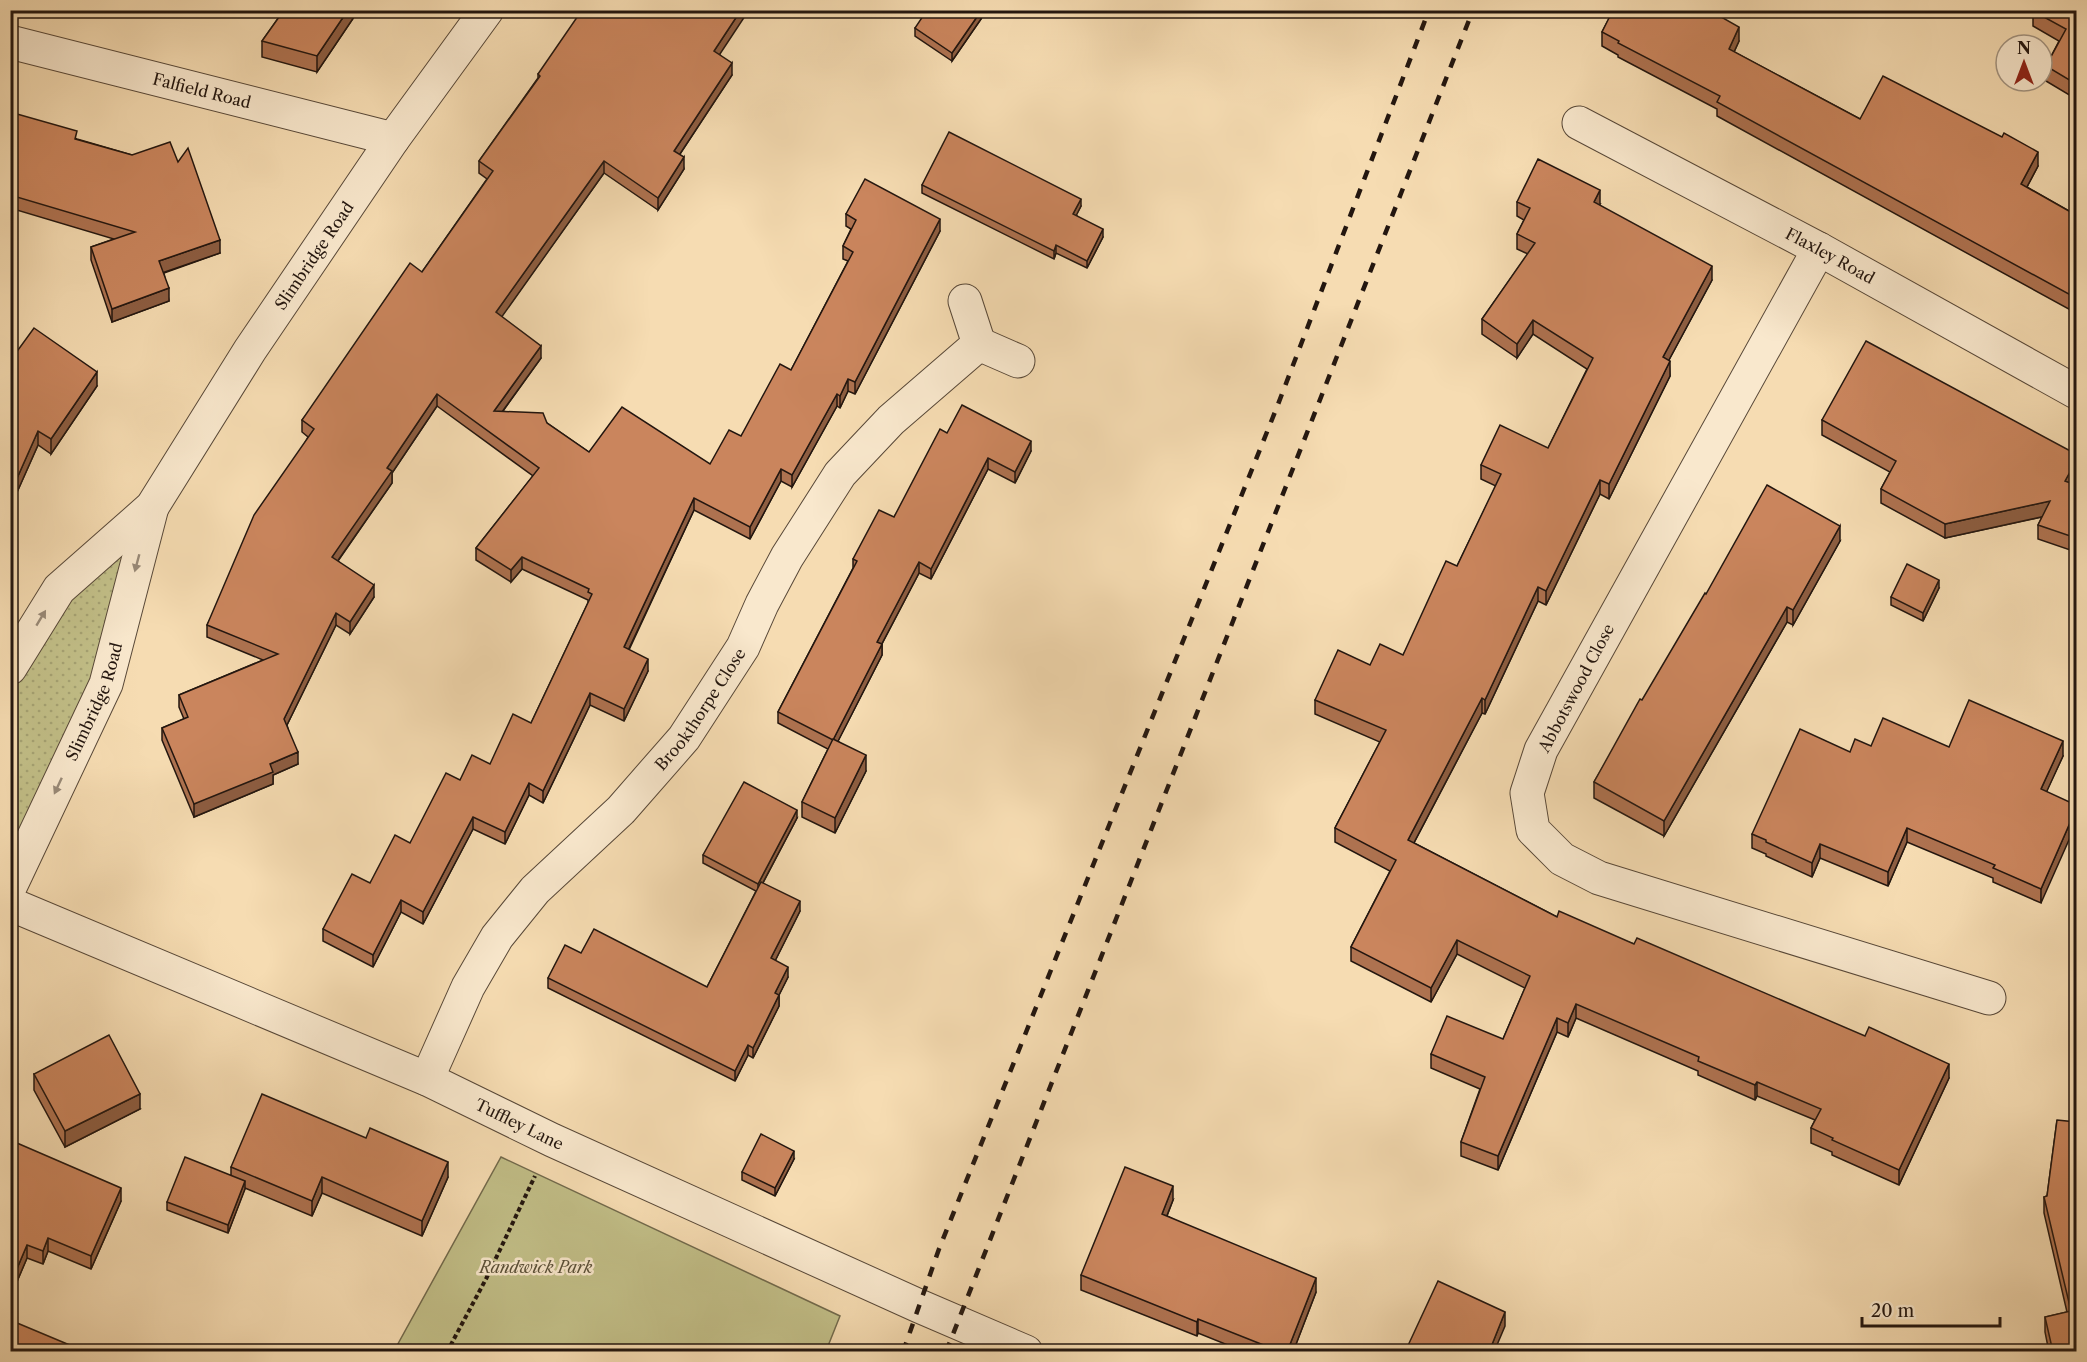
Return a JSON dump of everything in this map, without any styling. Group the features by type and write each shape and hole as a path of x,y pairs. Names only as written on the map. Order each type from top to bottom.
{"street":[{"name":"Slimbridge Road","path":"10,668 59,589 152,507 250,350 393,139 487,10"},
{"name":"Falfield Road","path":"10,42 393,139"},
{"name":"Flaxley Road","path":"1579,123 1819,249 2076,392"},
{"name":"Abbotswood Close","path":"1819,249 1541,750 1527,793 1533,830 1562,859 1599,878 1989,998"},
{"path":"965,301 979,344 1018,361"},
{"name":"Brookthorpe Close","path":"427,1079 468,987 497,938 535,890 621,810 684,738 742,647 787,557 840,474 891,420 979,344"},
{"name":"Slimbridge Road","path":"10,887 106,684 152,507"},
{"name":"Tuffley Lane","path":"10,904 427,1079 552,1140 909,1302 1026,1352"}],"path":[{"path":"447,1352 488,1276 552,1140"}],"green space":[{"path":"152,507 106,684 11,887 11,668"},
{"name":"Randwick Park","path":"501,1157 840,1316 826,1351 394,1351"}],"building":[{"path":"284,10 348,10 317,56 262,41"},
{"path":"582,10 741,10 714,51 732,63 674,151 684,157 658,198 604,161 496,312 541,346 494,411 543,413 547,423 589,452 622,407 710,464 729,430 741,436 780,364 791,370 853,252 843,246 856,220 846,214 865,179 940,219 855,382 848,379 840,396 837,394 792,475 781,469 750,527 694,498 624,647 648,659 624,709 590,693 543,791 529,783 505,832 473,817 423,912 401,900 373,955 323,929 352,874 370,883 395,835 410,843 446,773 460,780 472,755 490,764 513,714 531,723 592,594 588,592 589,589 522,557 511,570 476,548 539,468 437,394 387,468 392,471 332,557 374,585 350,622 336,613 284,719 298,752 270,764 273,772 194,804 162,728 188,717 179,695 278,654 207,625 254,515 314,429 302,420 410,263 422,272 493,171 479,161 540,76 538,74"},
{"path":"927,10 981,11 952,53 915,28"},
{"path":"1613,10 1709,10 1739,27 1729,49 1860,119 1883,76 2002,137 2004,133 2038,152 2021,184 2076,215 2076,298 1717,102 1720,96 1618,43 1619,41 1602,32"},
{"path":"2076,10 2076,84 2054,71 2054,51 2066,29 2033,11"},
{"path":"10,112 77,131 75,139 132,155 170,142 178,162 188,148 220,240 159,261 169,288 112,309 91,247 135,232 10,195"},
{"path":"949,132 1081,199 1073,214 1103,229 1087,261 1056,245 1054,251 922,185"},
{"path":"1538,159 1600,190 1594,202 1712,266 1663,357 1670,361 1609,484 1600,480 1546,591 1538,587 1485,700 1482,698 1408,840 1557,917 1559,911 1634,944 1637,938 1865,1036 1869,1027 1949,1064 1899,1170 1811,1128 1821,1109 1757,1082 1755,1085 1698,1061 1699,1057 1576,1004 1568,1023 1557,1018 1498,1156 1461,1142 1485,1077 1431,1054 1447,1016 1503,1039 1530,976 1457,940 1431,988 1351,947 1396,860 1335,828 1386,730 1315,700 1338,650 1370,665 1380,644 1403,655 1446,561 1457,566 1501,474 1481,465 1500,425 1548,448 1593,358 1533,320 1517,344 1482,319 1535,243 1517,234 1530,208 1517,202"},
{"path":"34,328 97,372 51,439 38,431 10,494 10,361"},
{"path":"1866,341 2076,454 2076,461 2065,481 2076,485 2076,538 2038,525 2050,501 1945,524 1881,489 1896,461 1822,420"},
{"path":"962,405 1031,441 1015,472 988,458 931,569 919,562 877,642 882,644 833,740 778,712 857,561 853,559 879,510 894,517 940,429 947,433"},
{"path":"1767,485 1840,526 1793,610 1787,607 1664,821 1594,782 1640,699 1642,700 1706,594"},
{"path":"1907,564 1939,580 1923,613 1891,597"},
{"path":"1969,700 2063,741 2041,789 2076,805 2076,809 2041,889 1993,868 1995,865 1907,828 1888,872 1820,844 1812,863 1752,834 1800,729 1850,752 1855,739 1871,746 1883,718 1949,747"},
{"path":"833,739 866,755 835,818 802,802"},
{"path":"744,782 797,810 758,884 703,855"},
{"path":"761,882 800,901 771,958 788,967 775,993 779,995 753,1048 748,1045 735,1071 548,978 565,945 581,953 594,929 707,987"},
{"path":"109,1035 140,1094 65,1131 34,1074"},
{"path":"262,1094 366,1138 370,1128 448,1162 422,1221 322,1177 312,1201 231,1167"},
{"path":"2057,1120 2076,1122 2076,1352 2053,1352 2045,1317 2071,1311 2044,1197 2047,1196"},
{"path":"761,1134 794,1151 775,1188 742,1172"},
{"path":"10,1140 121,1188 91,1256 48,1238 43,1251 27,1245 10,1285"},
{"path":"185,1157 245,1181 228,1225 167,1202"},
{"path":"1125,1167 1173,1186 1162,1214 1316,1278 1287,1352 1281,1352 1198,1319 1197,1322 1081,1275"},
{"path":"1438,1281 1505,1312 1489,1352 1405,1352"},
{"path":"10,1320 72,1346 70,1352 10,1352"}],"railway":[{"path":"903,1352 939,1249 1277,407 1429,10"},
{"path":"946,1352 1473,10"}]}
